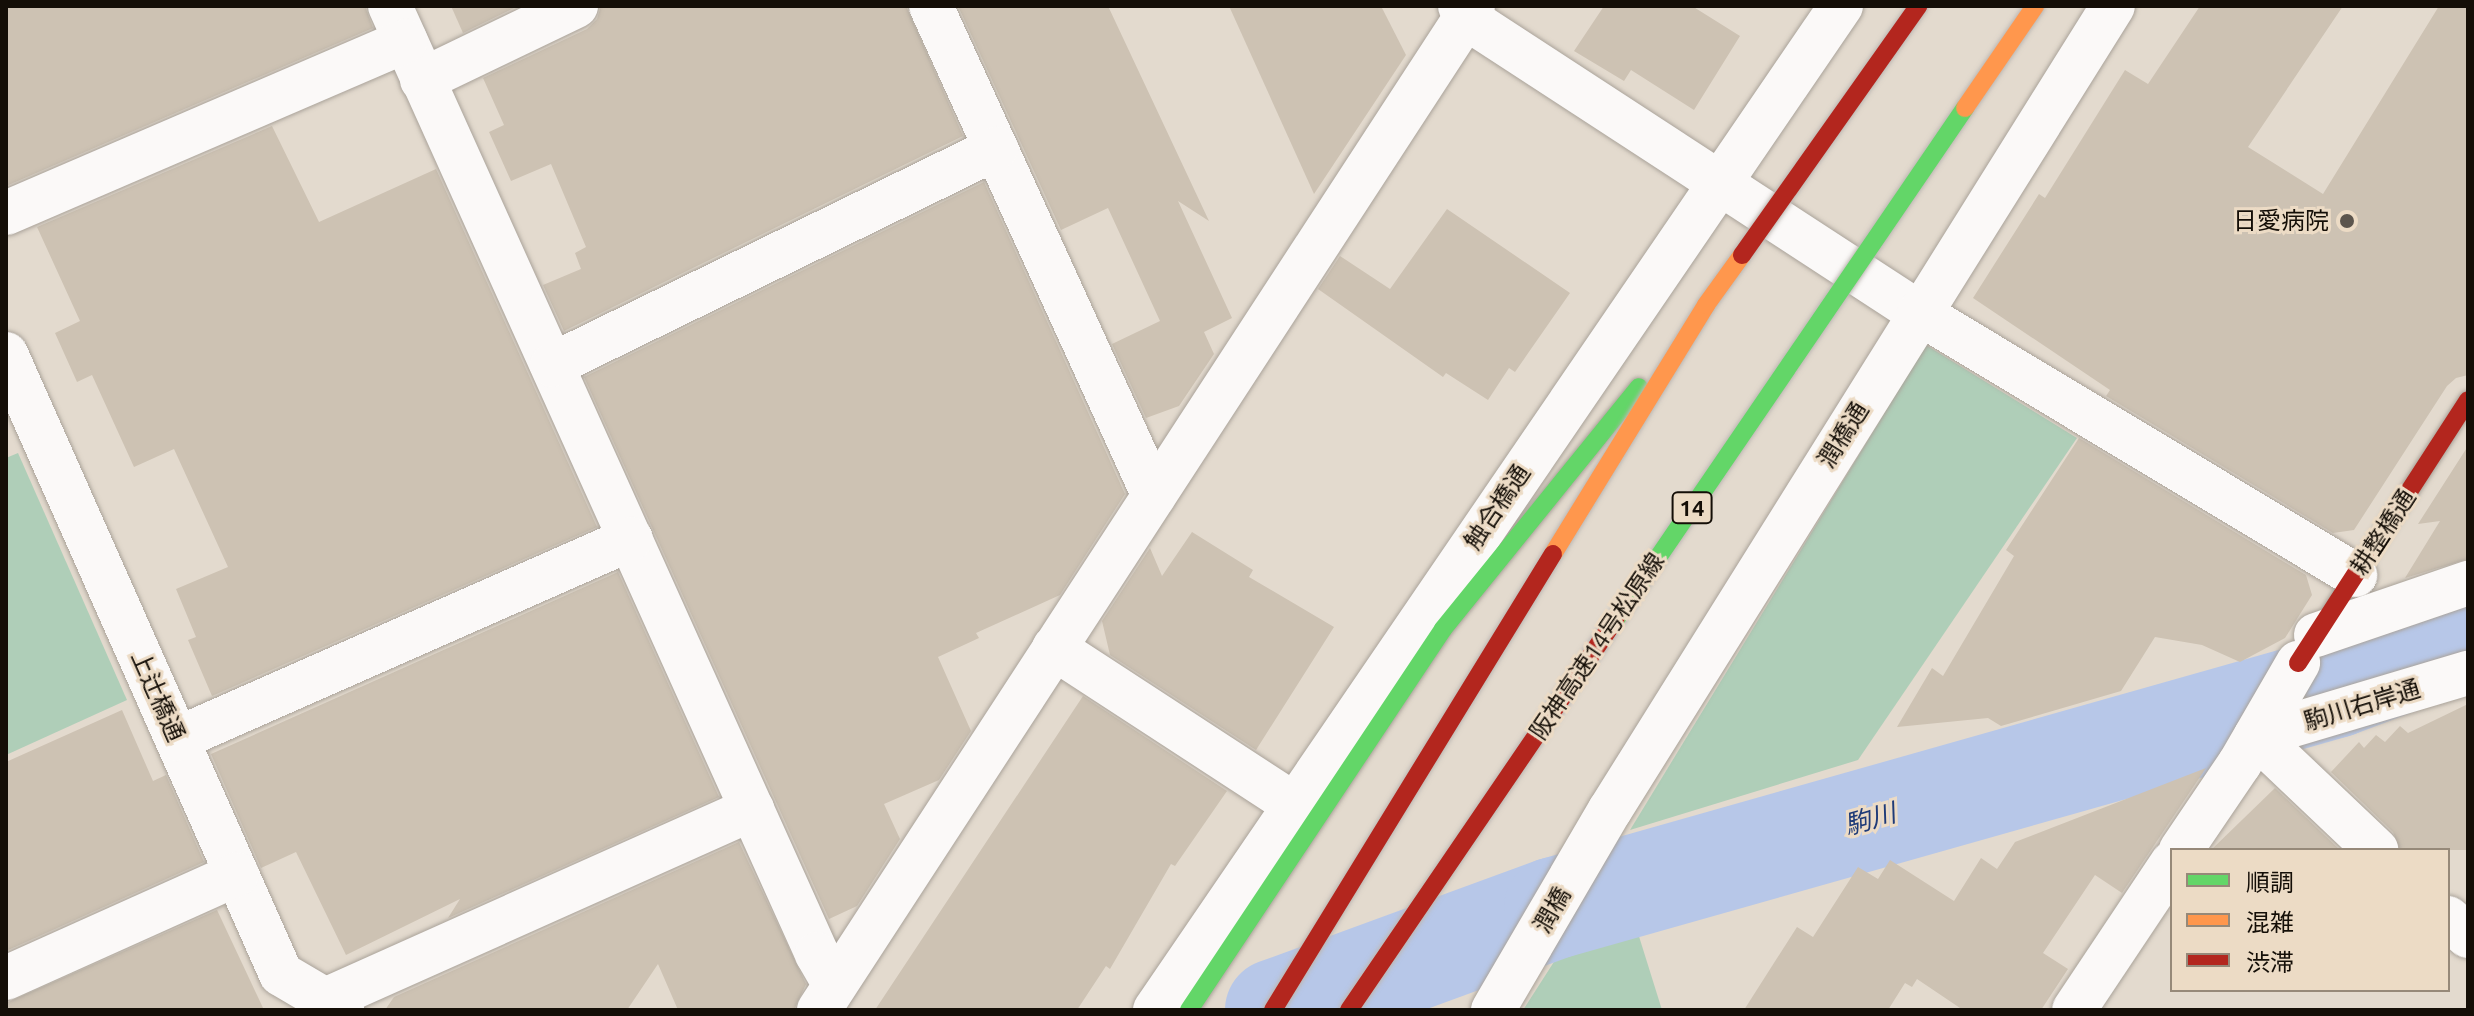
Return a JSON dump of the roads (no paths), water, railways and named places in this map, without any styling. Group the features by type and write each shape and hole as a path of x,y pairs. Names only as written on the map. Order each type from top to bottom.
{"main road":[{"path":"1189,1010 1443,629 1706,305 1918,6"},
{"name":"阪神高速14号松原線","path":"1349,1010 2035,6"},
{"path":"1273,1010 1706,305"},
{"name":"耕整橋通","path":"2307,649 2468,400"},
{"path":"1372,1010 1421,903"}],"street":[{"path":"6,213 406,42 576,6"},
{"path":"931,6 1154,496"},
{"name":"触合橋通","path":"1155,1010 1717,183 1841,6"},
{"name":"潤橋通","path":"1577,866 2113,6"},
{"path":"827,996 1154,496 1466,10 1717,183 1919,313 2355,575"},
{"path":"406,42 817,954 827,996"},
{"path":"552,365 996,148"},
{"name":"上辻橋通","path":"6,354 281,974 334,1005"},
{"path":"177,739 631,539"},
{"path":"2182,848 2307,649 2468,583"},
{"path":"1054,648 1295,805"},
{"name":"駒川右岸通","path":"2256,734 2468,673"},
{"path":"2256,734 2374,848"},
{"path":"334,1005 752,809"},
{"name":"潤橋","path":"1493,1010 1577,866"},
{"path":"2074,1010 2170,866"},
{"path":"6,978 237,874"},
{"path":"2450,920 2468,936"}],"waterway":[{"name":"駒川","path":"1276,1010 1555,908 2335,687 2468,637"}],"place":[{"name":"日愛病院","path":"2347,221"}]}
